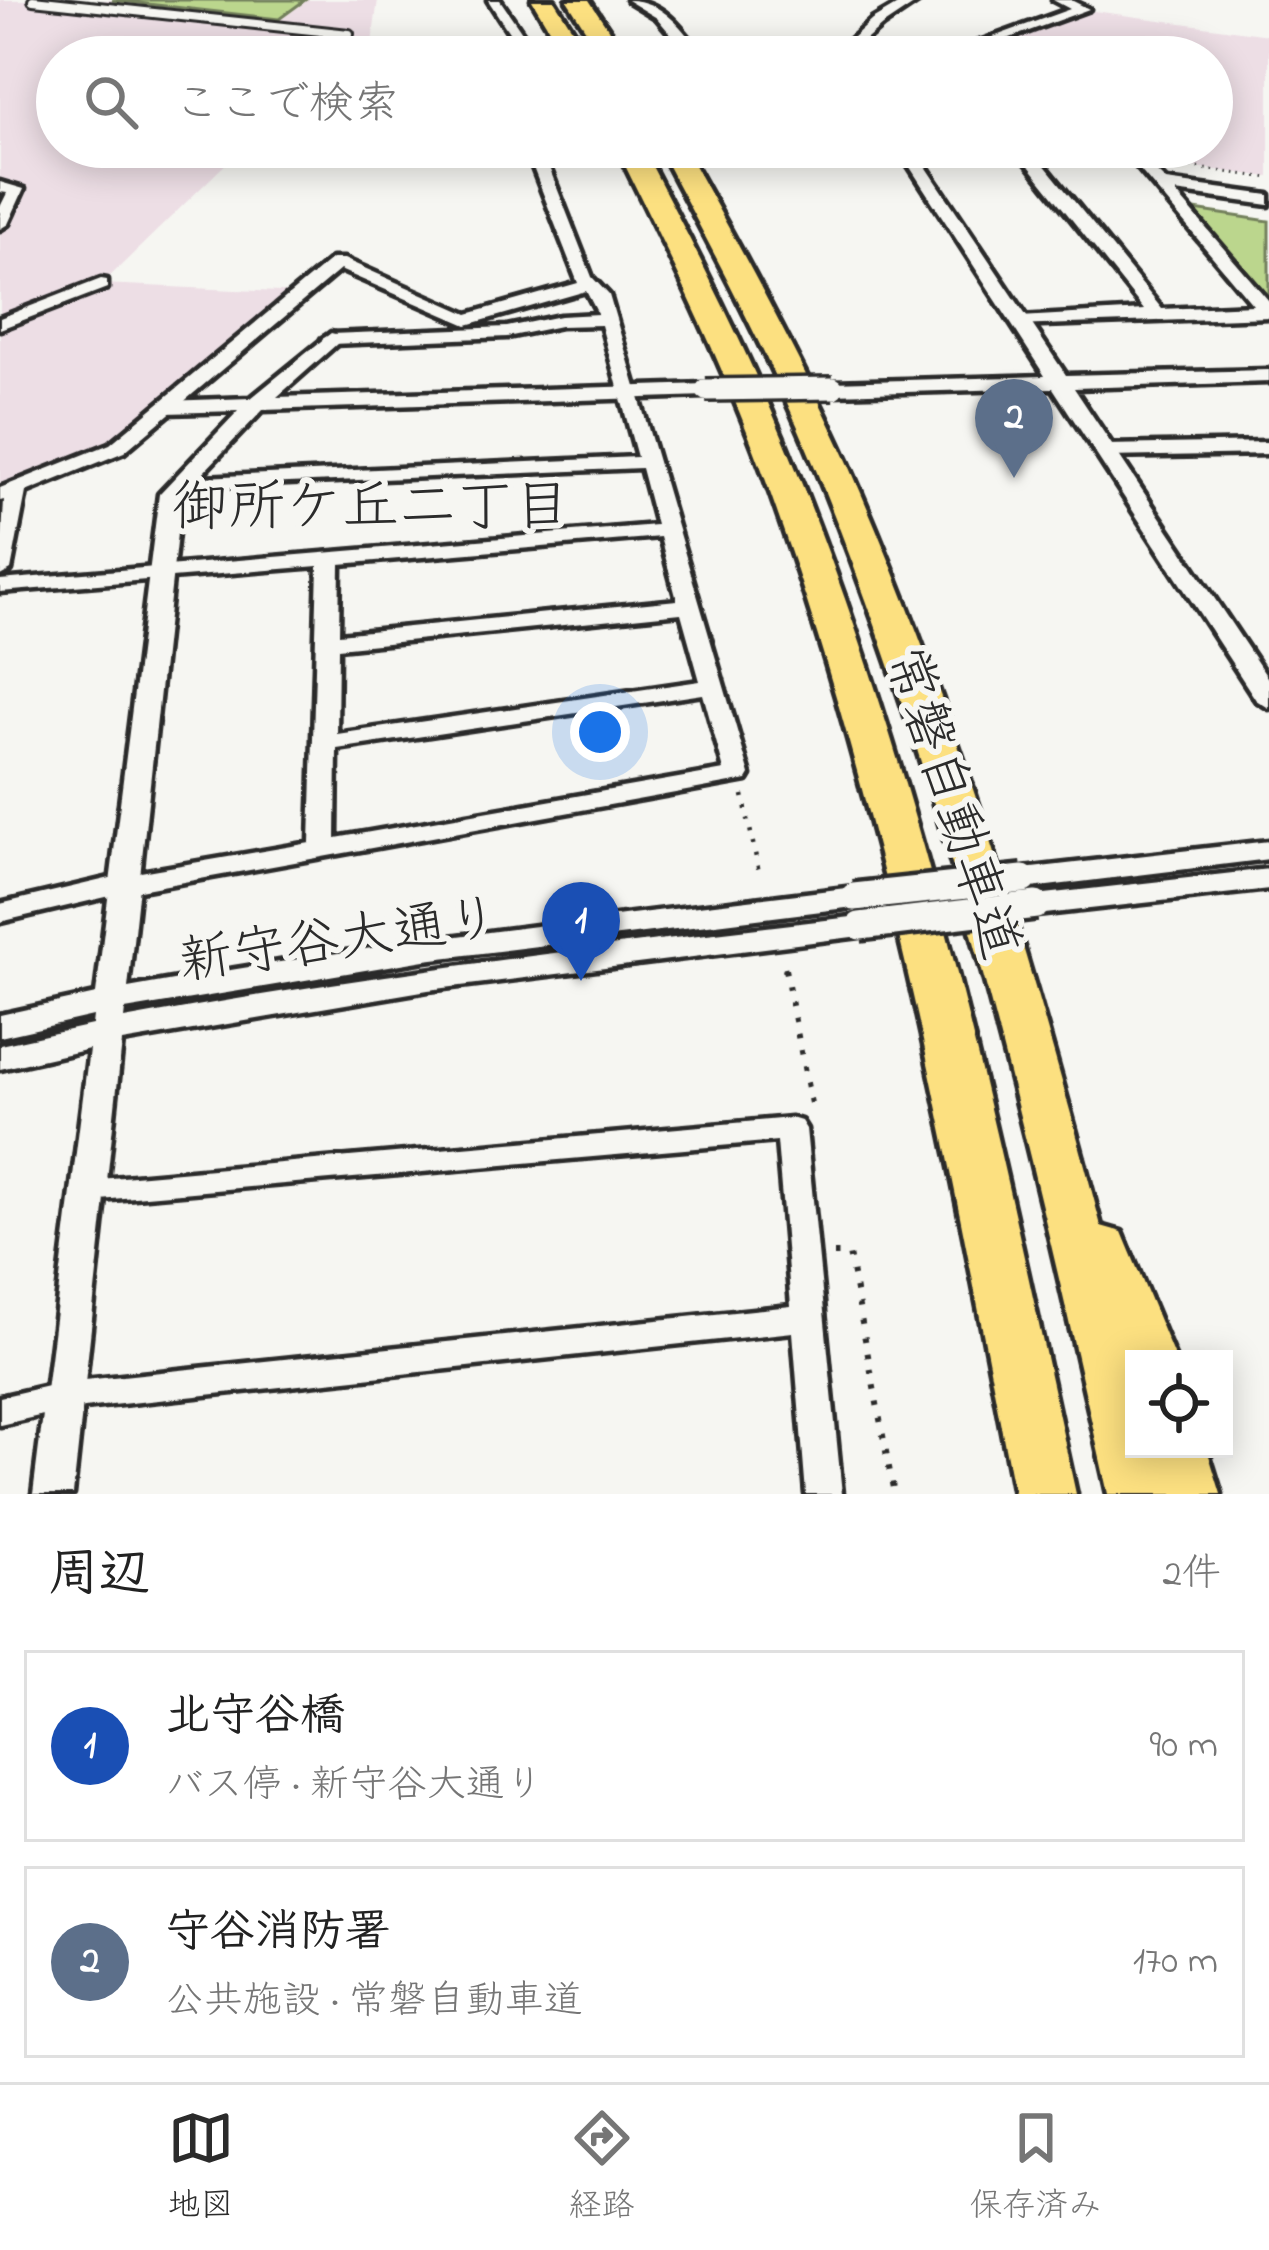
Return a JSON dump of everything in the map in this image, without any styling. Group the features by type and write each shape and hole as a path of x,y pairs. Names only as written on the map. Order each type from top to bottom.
{"highway":[{"path":"543,0 565,36"},
{"path":"578,0 601,36"},
{"name":"常磐自動車道","path":"640,168 711,304 751,400 811,552 871,746 957,1061 1045,1494"},
{"name":"常磐自動車道","path":"682,168 756,301 864,551 940,761 1029,1049 1138,1494"},
{"path":"1029,1049 1143,1350"},
{"path":"1180,1458 1190,1494"}],"street":[{"path":"494,0 518,36"},
{"path":"633,0 662,15 680,36"},
{"path":"861,36 915,0"},
{"path":"1005,36 1082,9 1059,0"},
{"path":"0,913 124,884 738,775 608,319 600,295 588,285 541,168"},
{"path":"919,168 1269,700"},
{"path":"1039,168 1157,315"},
{"path":"1147,168 1268,310"},
{"path":"1161,185 1269,200"},
{"path":"0,188 16,189 0,224"},
{"path":"0,570 8,492 117,448 338,263 467,320 588,285"},
{"path":"0,324 101,284"},
{"path":"1020,322 1268,310"},
{"path":"53,1494 170,494 259,402 331,339 507,332 560,320 608,319"},
{"path":"166,407 1269,376"},
{"path":"1106,452 1266,451"},
{"path":"180,484 649,462"},
{"path":"0,586 669,530"},
{"path":"323,849 329,558"},
{"path":"327,642 690,605"},
{"path":"326,743 713,686"},
{"name":"新守谷大通り","path":"0,1026 346,988 857,912 1030,892 1269,850"},
{"name":"新守谷大通り","path":"1030,892 1269,879"},
{"name":"新守谷大通り","path":"0,1057 109,1016"},
{"path":"89,1189 791,1129 824,1494"},
{"path":"0,1411 64,1396 808,1317"}],"lane":[{"path":"33,0 349,34"}],"path":[{"path":"1197,168 1269,178"},
{"path":"738,775 760,877"},
{"path":"785,967 813,1115 791,1129"},
{"path":"830,1255 849,1254 894,1494"}],"shaded area":[{"path":"0,0 378,0 373,36 36,36 36,168 221,168 102,284 302,293 125,439 0,496"},
{"path":"1094,11 1269,35 1269,177 1202,168 1233,168 1233,36 1023,36"}],"green space":[{"path":"112,0 305,0 279,19"},
{"path":"1181,208 1269,221 1269,309"}],"place":[{"name":"守谷消防署","path":"1014,478"},
{"name":"北守谷橋","path":"581,981"}],"district":[{"name":"御所ケ丘二丁目","path":"371,510"}]}
